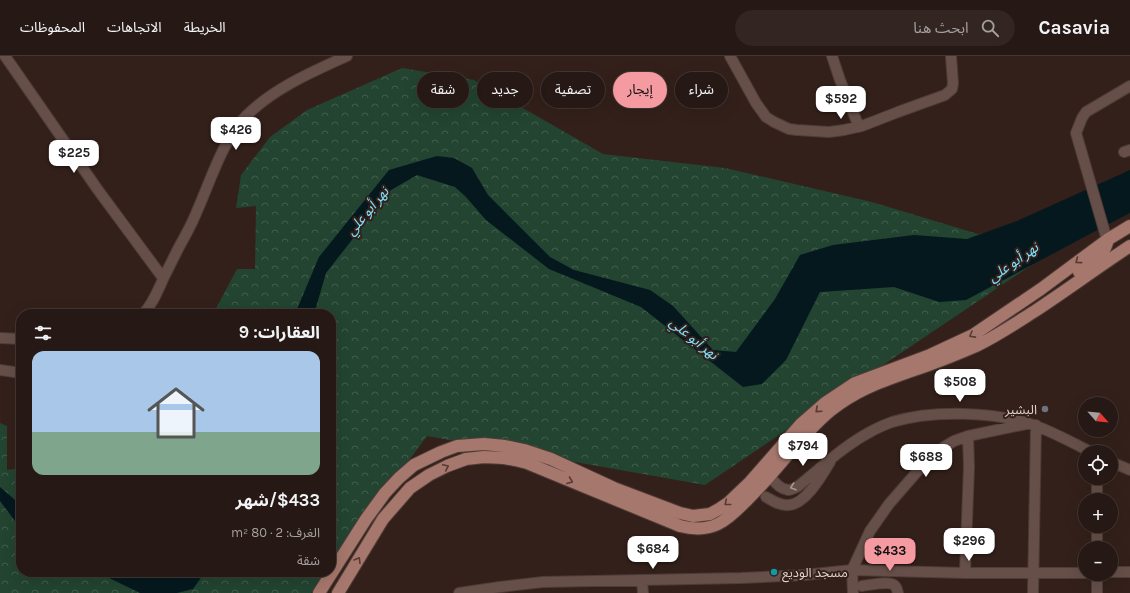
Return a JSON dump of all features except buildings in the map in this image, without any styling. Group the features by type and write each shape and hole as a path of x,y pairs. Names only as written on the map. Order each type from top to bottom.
{"main road":[{"path":"336,566 359,530 399,478 414,465 441,452 458,446 484,444 524,450 551,459 614,488 656,505 693,516 710,514 728,503 752,484 802,424 831,399 855,383 930,355 973,335 1041,289 1105,237 1130,226"},
{"path":"1016,324 1035,305 1098,258 1107,244 1105,237"},
{"path":"338,593 383,519 410,488 429,475 466,459 484,457 516,460 527,463 680,526 705,528 718,524 734,512 757,490 806,433 830,411 851,396 874,384 913,371 976,345 1016,324 1130,246"},
{"path":"359,530 372,538"},
{"path":"319,593 329,577"}],"street":[{"path":"5,56 98,190 164,278"},
{"path":"148,309 194,219 223,152 245,117 257,106 283,88 315,70 347,56"},
{"path":"730,56 756,103 766,117 774,122 793,129 829,132 859,127 948,94 952,89 953,83 951,56"},
{"path":"832,56 859,127"},
{"path":"1105,237 1076,133 1086,112 1130,86"},
{"path":"0,338 16,339"},
{"path":"0,370 16,372"},
{"path":"770,476 775,483 782,488 788,490 797,487 843,448 869,433 891,422 932,415 962,414 998,417 1020,421 1032,424 1078,446"},
{"path":"853,593 852,570 870,531 899,492 934,454 954,441 968,436 1032,424"},
{"path":"1032,424 1033,593"},
{"path":"965,573 969,467 968,436"},
{"path":"766,497 777,504 791,505 798,502 806,496 822,476 834,456"},
{"path":"1118,465 1130,470"},
{"path":"459,593 543,582 741,578 804,575 852,570 965,573 1078,572"},
{"path":"1118,572 1130,572"},
{"path":"642,581 643,593"},
{"path":"1097,581 1097,593"},
{"path":"862,586 890,583 895,585 898,593"}],"green space":[{"path":"402,68 426,72 417,72 417,108 469,108 469,79 474,80 477,82 477,108 523,108 603,154 725,168 872,202 978,234 1064,223 1048,254 705,485 427,436 336,559 336,309 216,309 237,269 255,269 256,206 236,208 241,175 270,137 307,110"},
{"path":"0,423 7,426 7,470 16,469 16,577 322,577 311,593 0,593"}],"water":[{"name":"نهر أبو علي","path":"437,156 454,158 472,168 488,195 550,257 574,270 650,290 673,306 713,350 736,352 775,299 800,255 833,245 914,235 967,239 1017,221 1130,170 1130,213 966,300 939,302 894,287 820,292 786,360 762,384 743,387 641,307 549,269 486,220 455,187 417,175 391,190 326,273 315,309 297,309 319,257 389,170"},
{"path":"0,487 16,501 16,522 0,501"},
{"path":"107,577 201,577 193,589 177,593 140,593"}],"place":[{"name":"البشير","path":"1045,409"},
{"name":"مسجد الوديع","path":"774,572"}]}
